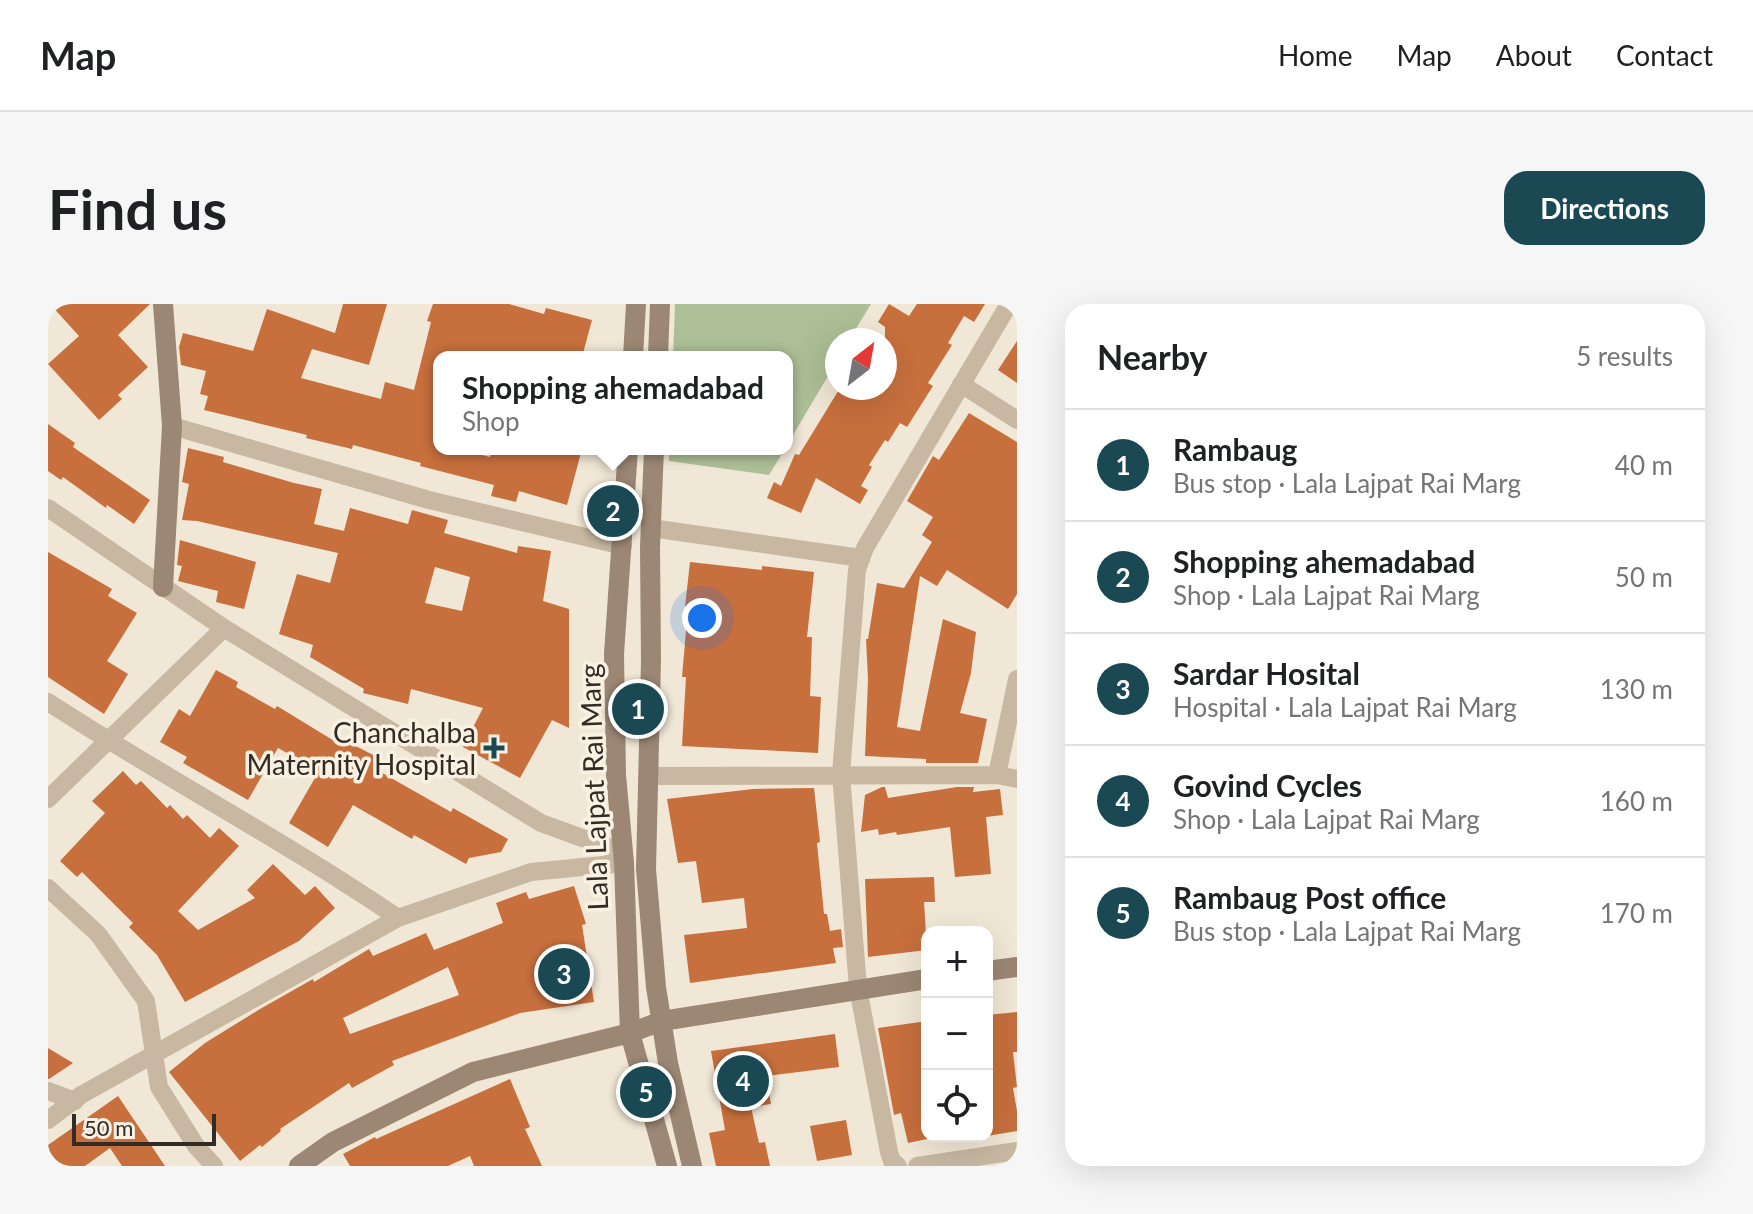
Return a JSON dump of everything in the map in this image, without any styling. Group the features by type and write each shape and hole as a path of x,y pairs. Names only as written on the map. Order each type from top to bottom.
{"main road":[{"path":"163,304 172,426 163,587"},
{"path":"633,351 635,304"},
{"path":"658,351 660,304"},
{"name":"Lala Lajpat Rai Marg","path":"628,455 614,654 616,775 630,1033 667,1166"},
{"name":"Lala Lajpat Rai Marg","path":"654,455 646,869 656,987 668,1063 692,1166"},
{"path":"993,970 1017,967"},
{"path":"299,1166 333,1142 473,1072 630,1033 662,1021 921,980"}],"street":[{"path":"898,1166 889,1152 858,988 841,774 857,570 865,548 1009,304"},
{"path":"961,384 1017,420"},
{"path":"172,426 429,500 623,546"},
{"path":"48,508 224,628 541,823 622,857"},
{"path":"651,528 861,558"},
{"path":"48,799 224,628"},
{"path":"997,775 1017,679"},
{"path":"48,702 398,918"},
{"path":"648,776 997,775 1017,779"},
{"path":"48,1120 154,1055 398,918 531,872 622,857"},
{"path":"48,888 98,934 146,1001 159,1087 196,1146 214,1166"},
{"path":"48,1091 75,1101"},
{"path":"917,1166 1017,1151"}],"green space":[{"path":"675,304 871,304 856,328 825,328 825,381 793,435 793,351 673,351"},
{"path":"669,455 781,455 769,475 669,461"}],"building":[{"path":"50,304 150,304 118,335 148,367 118,395 122,399 99,420 48,364 79,336"},
{"path":"343,304 387,304 369,365 312,349 301,378 381,399 385,382 414,390 433,304 509,304 544,314 546,308 592,320 584,351 433,351 433,455 580,455 567,505 519,491 516,502 491,496 494,485 420,466 421,463 353,445 352,449 306,438 307,435 204,410 208,396 200,394 206,371 181,365 179,347 183,333 253,351 267,309 335,333"},
{"path":"889,304 909,316 917,304 985,304 974,322 964,316 948,343 952,345 928,383 933,386 907,427 900,423 869,465 872,467 861,486 868,490 860,504 816,478 801,513 767,498 774,482 781,486 795,454 799,455 833,400 897,400 897,328 885,328 878,322"},
{"path":"1017,341 1017,383 998,370"},
{"path":"969,413 1017,442 1017,594 1008,609 947,570 937,586 920,576 897,727 920,731 943,619 976,632 971,673 960,713 987,719 978,763 926,763 926,759 865,756 866,639 877,583 904,588 932,542 922,535 933,517 907,501 933,456 939,460"},
{"path":"48,424 75,443 73,447 150,500 134,524 63,477 61,480 48,471"},
{"path":"188,448 224,457 223,462 322,489 314,524 344,531 350,508 408,524 412,510 448,520 444,533 517,553 518,546 551,551 543,601 569,609 569,728 552,720 520,778 463,747 483,708 411,689 408,704 363,693 364,689 310,657 313,645 279,634 297,574 330,583 338,553 182,520 189,484 182,482","holes":["435,567 470,577 462,611 425,603"]},
{"path":"180,540 256,562 244,609 216,602 218,591 178,581 182,566 177,565"},
{"path":"48,552 112,589 108,596 137,613 107,661 128,674 104,714 48,677"},
{"path":"690,562 814,572 807,637 812,637 810,696 821,697 818,753 682,746 686,677 682,677 688,608 685,607"},
{"path":"216,670 238,682 236,687 275,709 277,706 336,742 338,737 383,760 377,770 451,812 453,808 508,839 501,852 469,858 466,864 414,835 412,839 353,805 328,847 289,823 319,771 278,748 248,800 183,763 187,757 160,742 179,709 190,716"},
{"path":"123,771 136,785 141,781 167,808 170,805 183,819 187,815 210,838 219,828 239,846 178,911 198,930 255,898 247,890 273,864 305,895 315,886 335,908 299,941 185,1002 157,955 129,927 133,923 82,872 77,877 60,861 105,813 92,801"},
{"path":"885,787 888,798 957,787 974,787 973,792 1000,789 1003,815 986,817 991,874 955,877 950,827 897,835 896,832 879,835 878,829 861,832 865,795"},
{"path":"814,788 824,914 827,914 830,931 841,929 843,947 833,948 836,963 690,983 684,935 747,928 744,898 702,903 696,861 678,863 667,799 753,789"},
{"path":"934,877 935,902 924,902 926,926 921,926 921,951 868,957 865,879"},
{"path":"574,886 586,924 582,925 594,1002 520,1013 392,1061 394,1065 352,1088 349,1083 280,1129 262,1147 260,1145 240,1161 169,1072 205,1043 260,1009 369,949 373,956 426,933 434,950 503,923 496,903 526,892 529,899","holes":["448,967 459,995 350,1034 343,1018"]},
{"path":"1017,1012 1017,1052 1013,1052 1017,1087 1013,1088 1017,1131 993,1135 993,1070 993,1014"},
{"path":"921,1022 921,1140 908,1143 901,1113 894,1115 878,1028"},
{"path":"835,1034 839,1067 766,1076 771,1104 751,1107 759,1143 765,1142 770,1166 716,1166 709,1133 725,1130 711,1051"},
{"path":"48,1048 73,1063 49,1079 48,1079"},
{"path":"510,1079 530,1127 525,1129 542,1166 474,1166 470,1156 448,1166 350,1166 343,1154 375,1137"},
{"path":"118,1096 165,1166 122,1166 110,1148 85,1166 60,1166 48,1150 48,1145"},
{"path":"846,1120 852,1155 817,1161 810,1126"}],"place":[{"name":"Shopping ahemadabad","path":"613,511"},
{"name":"Rambaug","path":"638,709"},
{"name":"Chanchalba Maternity Hospital","path":"494,748"},
{"name":"Sardar Hosital","path":"564,974"},
{"name":"Govind Cycles","path":"743,1081"},
{"name":"Rambaug Post office","path":"646,1092"}]}
